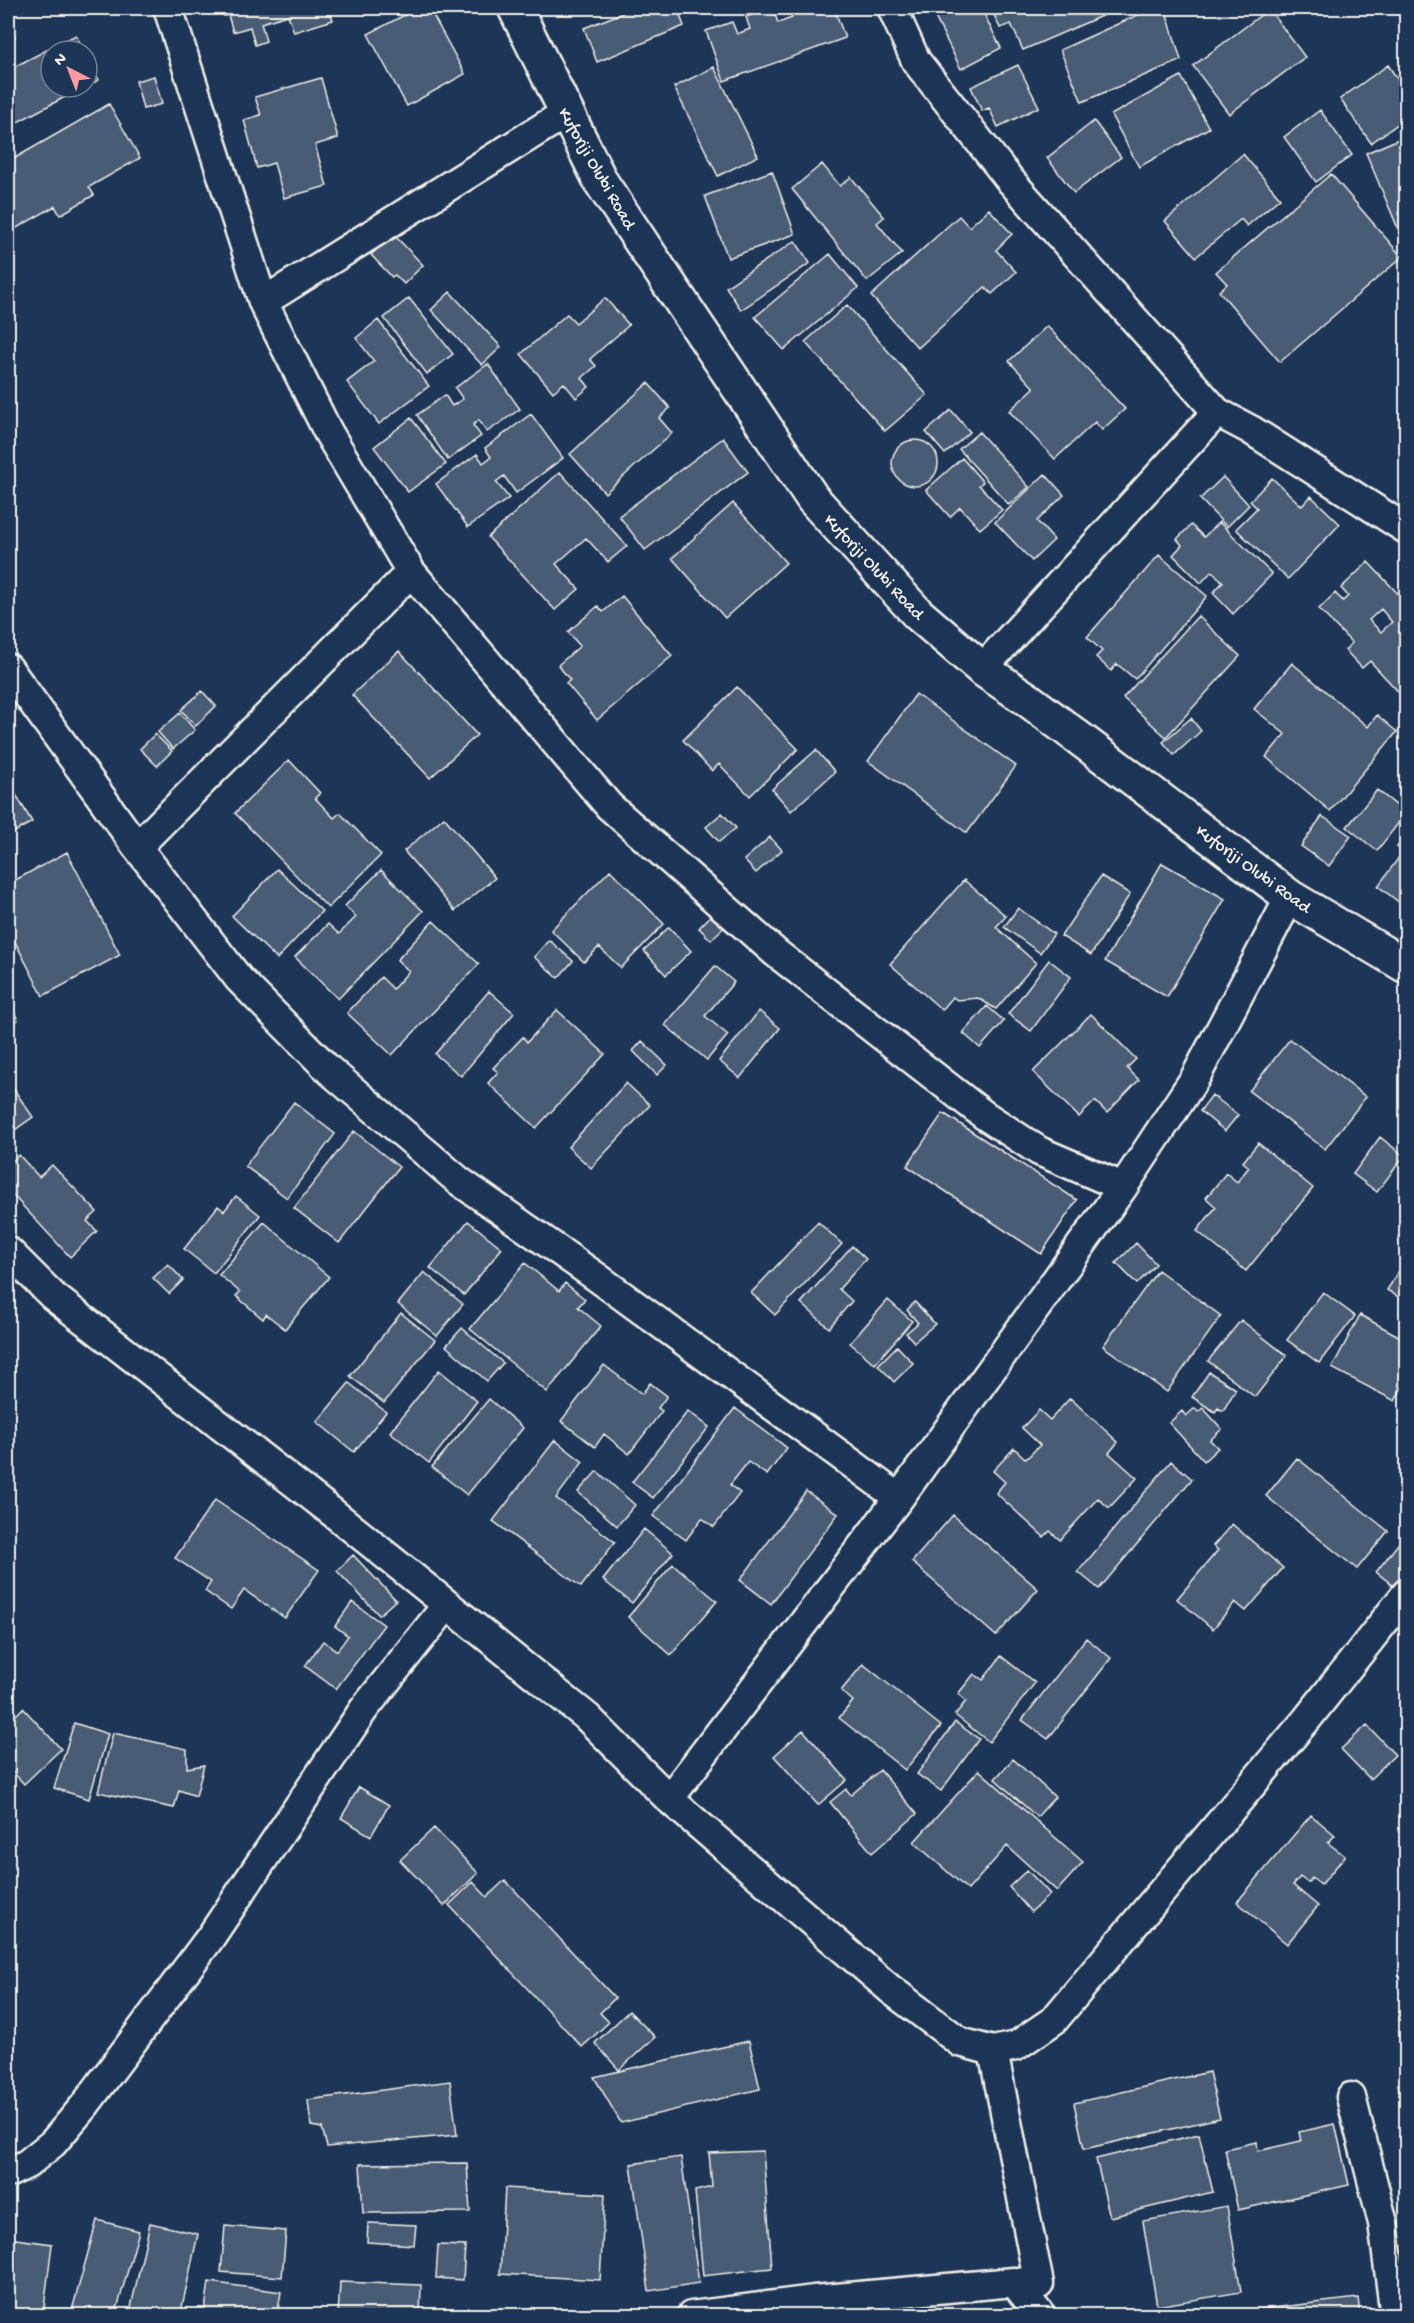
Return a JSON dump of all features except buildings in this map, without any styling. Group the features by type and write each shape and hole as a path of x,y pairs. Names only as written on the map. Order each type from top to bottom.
{"street":[{"path":"168,8 263,302 328,432 411,572 609,806 776,953 984,1115 1039,1151 1123,1187"},
{"name":"Kuforiji Olubi Road","path":"515,8 601,182 813,499 918,614 982,669 1027,699 1290,897 1407,966"},
{"path":"892,8 916,61 1010,180 1217,412 1251,430 1407,529"},
{"path":"263,302 566,113"},
{"path":"982,669 1217,412"},
{"path":"137,847 411,572"},
{"path":"8,668 137,847 239,979 328,1070 459,1181 598,1278 899,1498"},
{"path":"669,1798 899,1498 1123,1187 1195,1078 1290,897"},
{"path":"8,1251 53,1296 332,1512 587,1717 669,1798 890,1989 960,2042 993,2051 1016,2046 1054,2020 1307,1719 1407,1594"},
{"path":"8,2173 27,2164 53,2143 85,2106 210,1938 364,1709 447,1605"},
{"path":"691,2316 814,2300 1014,2282 1039,2284 993,2051"},
{"path":"1351,2097 1383,2223 1395,2316"},
{"path":"1014,2282 1041,2316"}]}
